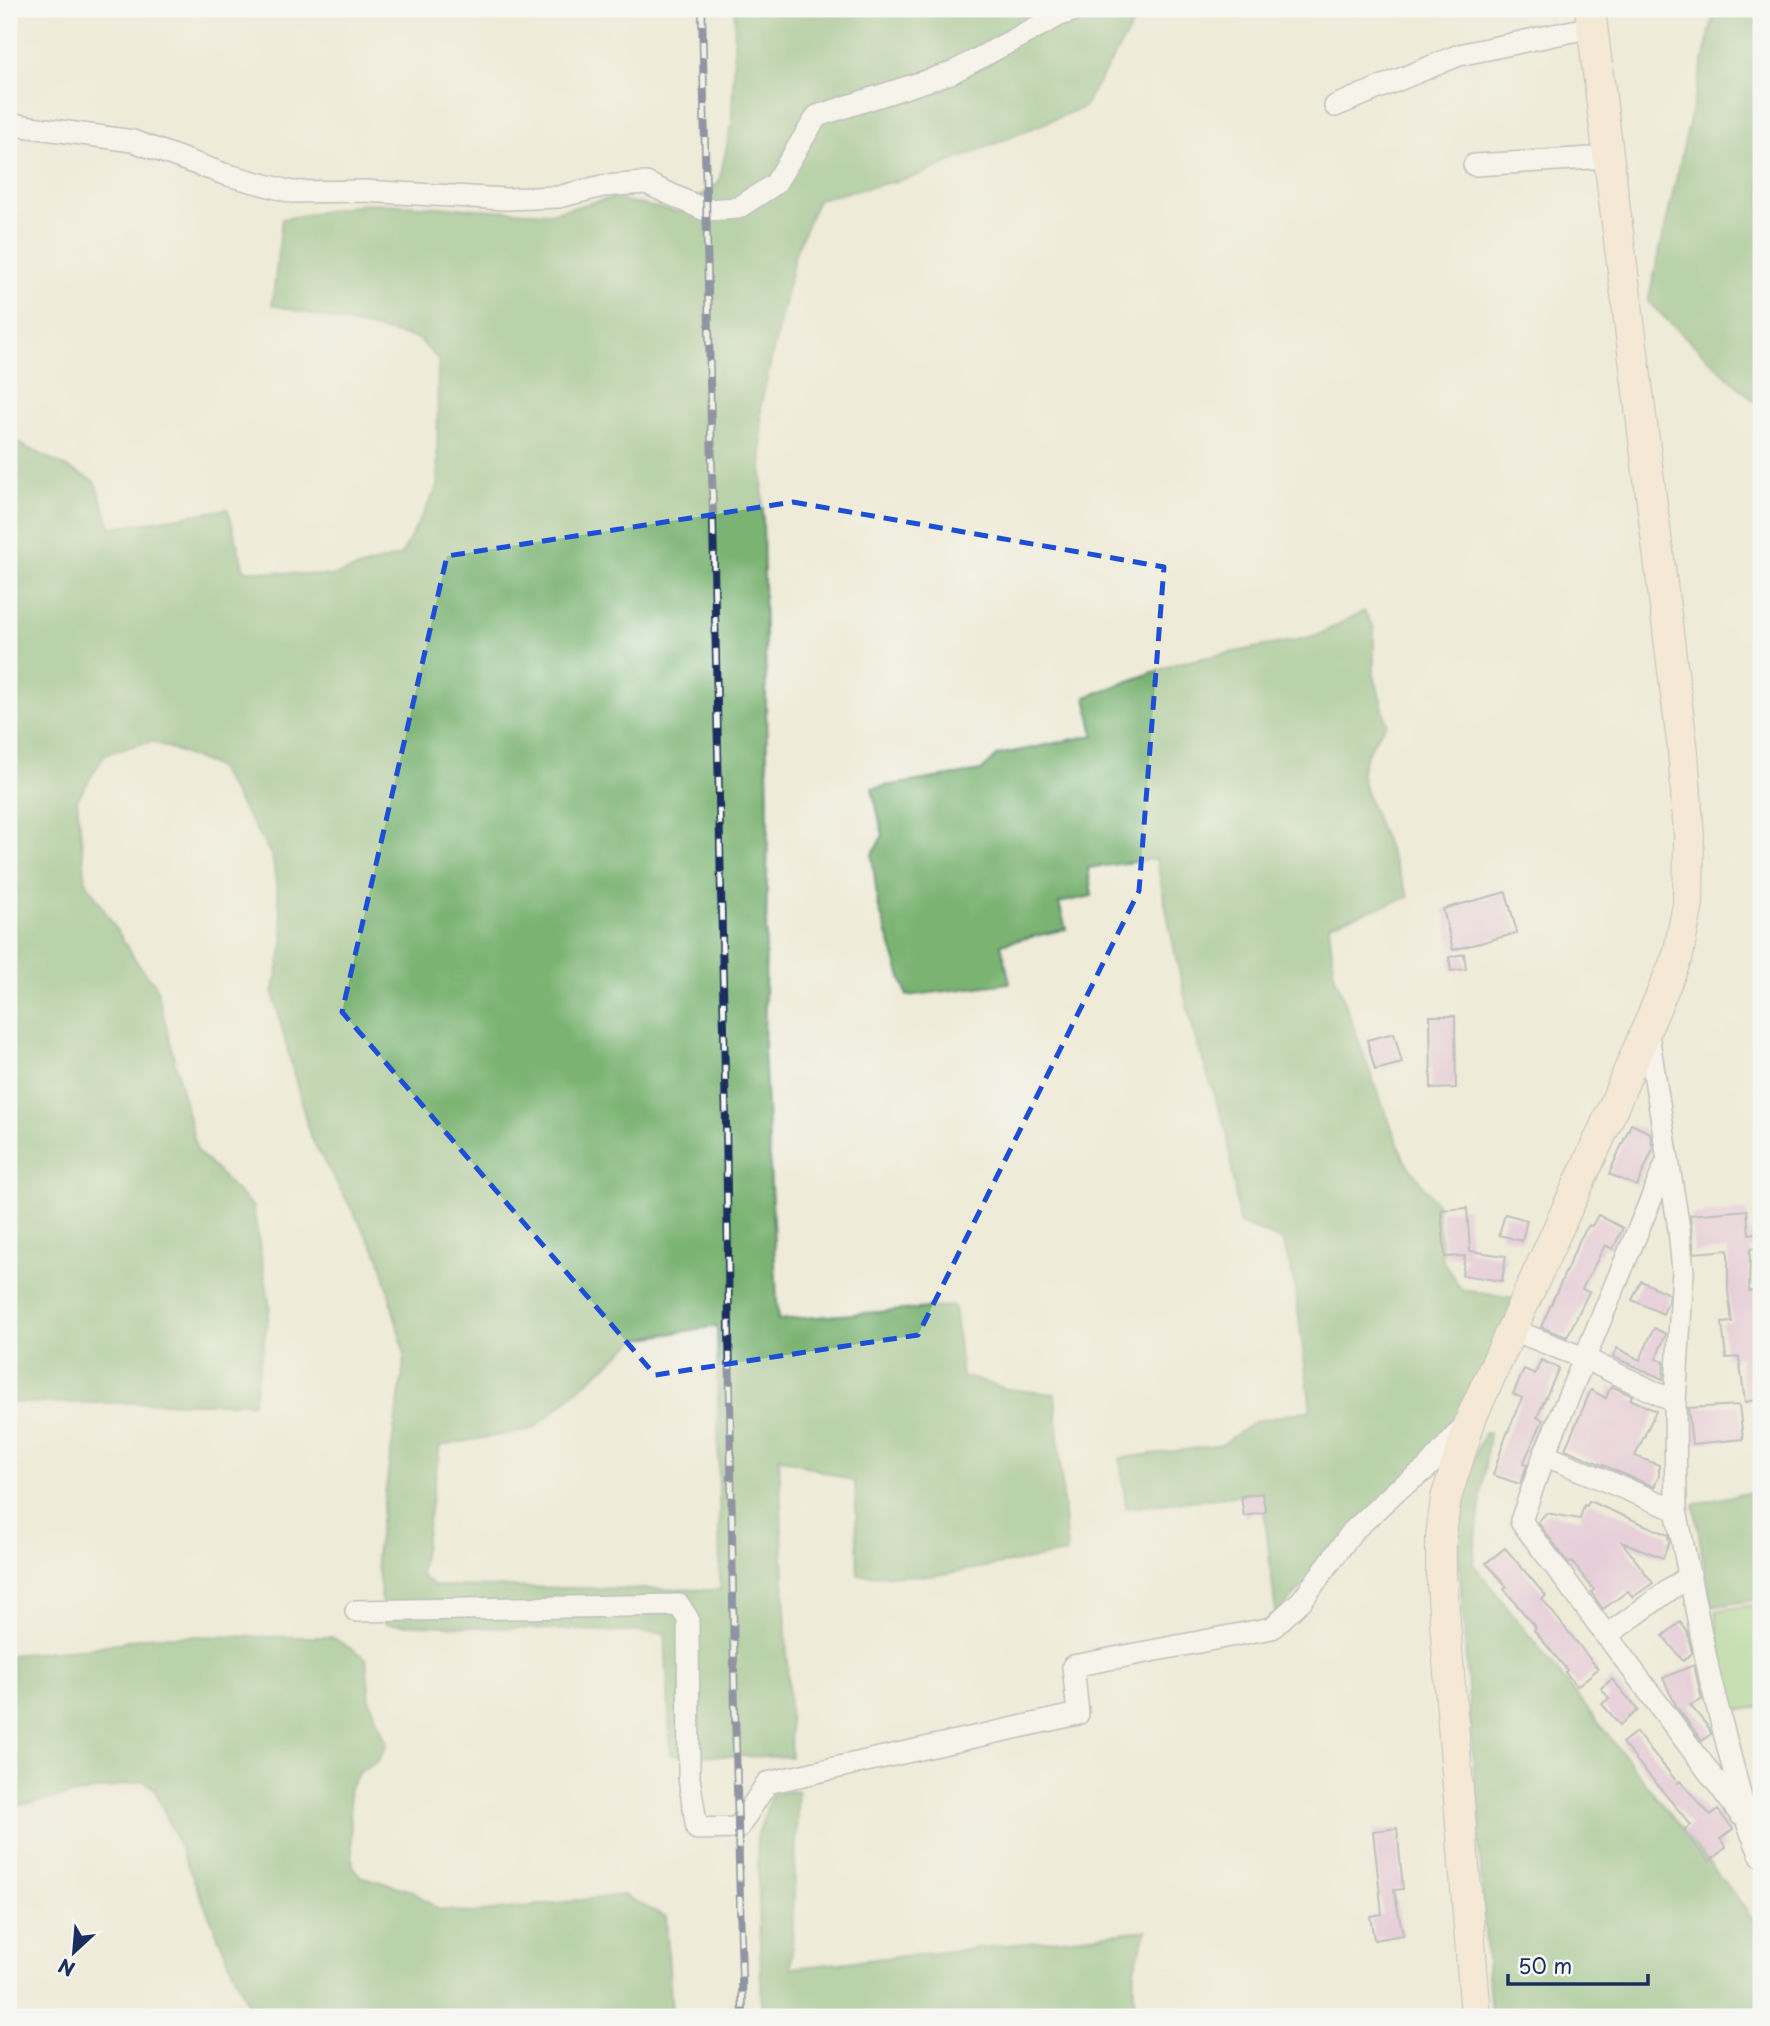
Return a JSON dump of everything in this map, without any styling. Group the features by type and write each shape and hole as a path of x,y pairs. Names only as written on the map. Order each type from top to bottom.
{"street":[{"path":"9,124 133,141 224,174 292,192 363,191 506,199 558,197 603,186 646,183 705,210 738,208 775,184 817,116 951,73 1060,15 1078,9"},
{"path":"1335,106 1459,55 1591,18 1683,751 1689,836 1688,904 1678,955 1513,1330 1472,1416 1447,1498 1441,1535 1441,1572 1476,2017"},
{"path":"1474,164 1609,158"},
{"path":"1647,1027 1679,1229 1683,1272 1675,1402 1676,1510 1710,1678 1748,1825 1761,1856"},
{"path":"1667,1160 1544,1455 1521,1521 1748,1825"},
{"path":"1513,1330 1584,1358 1675,1402"},
{"path":"356,1611 679,1605 688,1619 689,1777 697,1829 738,1828 767,1783 1078,1714 1073,1666 1272,1628 1302,1600 1352,1532 1397,1490 1426,1469 1472,1416"},
{"path":"1544,1455 1676,1510"},
{"path":"1606,1636 1690,1575"}],"highlighted area":[{"path":"793,502 1164,567 1139,891 918,1335 655,1375 342,1012 447,556"}],"green space":[{"path":"735,9 1134,9 1135,21 1084,107 914,177 818,199 796,251 761,404 768,820 764,1050 778,1320 954,1306 962,1376 1008,1389 1055,1394 1067,1553 932,1576 858,1575 855,1482 779,1457 791,1757 671,1755 665,1633 385,1624 376,1556 405,1356 380,1259 310,1136 273,994 284,938 272,856 217,767 152,741 105,754 77,800 86,881 138,964 156,985 197,1151 253,1207 270,1307 253,1403 9,1403 9,421 16,442 94,481 112,528 228,509 244,570 331,576 401,555 437,488 438,360 419,339 272,305 282,219 368,203 550,213 611,198 677,212 719,182 732,122","holes":["717,1326 720,1590 435,1586 420,1575 440,1446 533,1429 637,1339"]},
{"path":"1715,9 1761,9 1761,408 1648,302"},
{"path":"1364,611 1374,628 1374,675 1387,723 1366,758 1362,771 1363,780 1409,897 1329,925 1334,973 1405,1161 1436,1203 1443,1261 1462,1290 1516,1298 1467,1408 1418,1465 1276,1615 1262,1493 1126,1508 1120,1458 1221,1445 1256,1421 1311,1410 1294,1281 1282,1240 1239,1223 1227,1132 1195,1038 1156,859 1088,868 1092,896 1059,903 1066,929 1001,944 1010,983 907,996 878,905 872,855 883,835 872,788 981,771 998,755 1094,735 1086,697 1178,663 1316,636"},
{"path":"1484,1433 1489,1433 1473,1564 1761,1929 1761,2017 1491,2017 1456,1517 1465,1479"},
{"path":"1761,1490 1761,1599 1711,1607 1694,1504"},
{"path":"1761,1604 1761,1707 1729,1711 1715,1611"},
{"path":"154,1636 332,1637 366,1658 370,1701 387,1744 378,1761 360,1772 349,1788 353,1866 360,1876 412,1891 438,1909 473,1913 623,1895 666,1917 672,2017 253,2017 154,1788 143,1781 9,1807 9,1655 90,1648"},
{"path":"798,1790 791,1968 1147,1930 1134,1968 1134,2017 762,2017 757,1837 772,1794"}],"building":[{"path":"1506,892 1517,933 1453,950 1443,909"},
{"path":"1464,954 1466,969 1451,971 1449,957"},
{"path":"1430,1016 1455,1016 1456,1088 1431,1089"},
{"path":"1394,1033 1402,1063 1375,1070 1367,1040"},
{"path":"1631,1124 1650,1133 1653,1149 1637,1186 1609,1174"},
{"path":"1467,1208 1470,1251 1506,1256 1502,1281 1462,1275 1465,1256 1445,1257 1441,1210"},
{"path":"1747,1210 1749,1234 1756,1233 1757,1248 1750,1249 1749,1291 1754,1291 1757,1319 1761,1319 1761,1399 1745,1402 1739,1357 1726,1358 1722,1323 1732,1322 1728,1291 1728,1250 1694,1253 1690,1215"},
{"path":"1505,1214 1527,1220 1522,1241 1499,1235"},
{"path":"1598,1215 1623,1228 1613,1249 1605,1245 1582,1289 1589,1292 1567,1337 1541,1327 1580,1239"},
{"path":"1641,1281 1669,1294 1663,1314 1632,1300"},
{"path":"1654,1328 1666,1334 1656,1359 1664,1362 1663,1379 1613,1357 1617,1348 1640,1360"},
{"path":"1541,1360 1559,1368 1537,1417 1543,1420 1523,1464 1527,1465 1520,1484 1493,1475 1522,1398 1513,1394 1524,1369 1535,1374"},
{"path":"1611,1386 1632,1396 1630,1399 1656,1411 1635,1456 1659,1465 1659,1476 1654,1487 1565,1449 1591,1390 1606,1398"},
{"path":"1739,1405 1743,1439 1692,1444 1688,1408"},
{"path":"1262,1493 1266,1512 1244,1516 1241,1496"},
{"path":"1589,1501 1668,1535 1669,1543 1663,1558 1622,1542 1653,1583 1633,1597 1628,1591 1603,1609 1591,1592 1594,1590 1572,1562 1569,1564 1538,1522 1546,1513 1580,1519 1584,1505 1587,1506"},
{"path":"1505,1548 1546,1596 1542,1599 1598,1669 1577,1686 1534,1630 1536,1628 1504,1589 1507,1587 1486,1563"},
{"path":"1680,1622 1687,1631 1692,1653 1683,1661 1663,1636"},
{"path":"1694,1665 1702,1700 1690,1705 1711,1734 1702,1741 1676,1706 1663,1678"},
{"path":"1612,1679 1638,1710 1620,1725 1602,1704 1609,1698 1601,1688"},
{"path":"1636,1732 1678,1783 1680,1781 1711,1816 1718,1810 1733,1829 1720,1839 1726,1847 1709,1862 1683,1831 1691,1825 1622,1743"},
{"path":"1397,1828 1403,1889 1394,1890 1403,1935 1374,1940 1370,1916 1382,1914 1373,1831"}],"railway":[{"path":"702,9 743,2017"}]}
